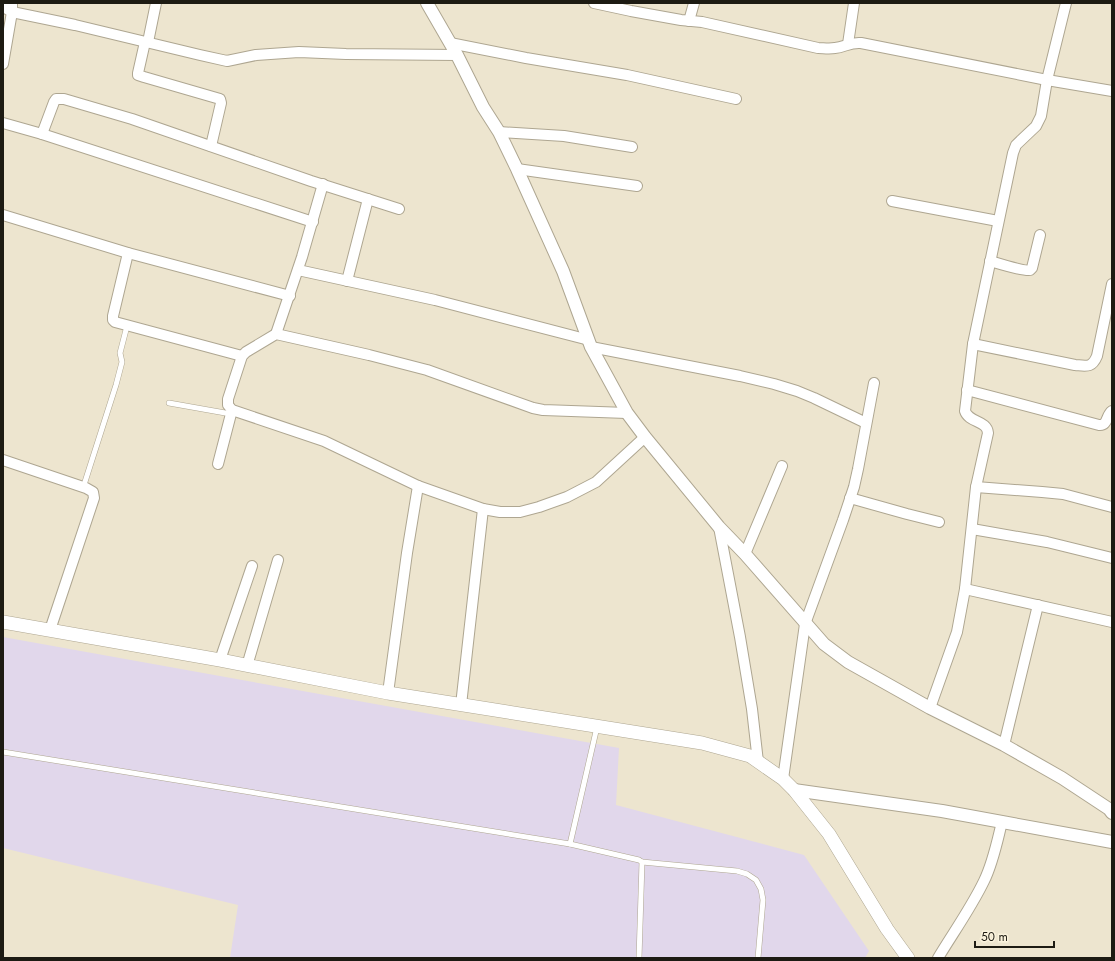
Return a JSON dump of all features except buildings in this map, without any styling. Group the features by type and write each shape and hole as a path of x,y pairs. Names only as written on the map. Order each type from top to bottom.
{"main road":[{"path":"3,622 220,660 388,693 702,743 750,756 783,779 794,790 829,834 887,929 908,958"}],"street":[{"path":"156,3 138,75 220,99 221,103 211,146"},
{"path":"427,3 457,55 483,107 499,132 517,169 563,271 590,344 626,413 719,527 745,554 824,644 848,662 930,708 1004,745 1062,778 1109,809 1112,813"},
{"path":"594,3 631,11 702,22 818,48 828,49 848,44 861,43 1047,80 1112,90"},
{"path":"689,20 693,3"},
{"path":"848,44 854,3"},
{"path":"930,708 956,632 965,589 976,487 988,434 986,426 968,417 965,411 973,344 1013,153 1016,145 1036,126 1042,116 1047,80 1066,3"},
{"path":"3,64 9,7 146,42 227,60 236,60 256,55 299,52 457,55"},
{"path":"450,43 626,75 736,99"},
{"path":"42,134 54,102 59,98 132,119 399,209"},
{"path":"3,123 42,134 313,222"},
{"path":"499,132 564,136 632,148"},
{"path":"517,169 637,186"},
{"path":"324,184 290,296 276,334 242,356 228,398 228,405 232,412 324,441 418,486 483,509 500,512 520,512 567,497 596,482 645,437"},
{"path":"347,281 368,199"},
{"path":"892,201 998,221"},
{"path":"3,215 128,253 290,296"},
{"path":"990,261 1031,270 1040,235"},
{"path":"128,253 113,320 115,322 242,356"},
{"path":"298,270 435,300 590,344 774,384 814,398 866,423"},
{"path":"973,344 1075,365 1092,365 1097,356 1110,308 1112,284"},
{"path":"276,334 427,370 533,408 543,410 626,413"},
{"path":"783,779 805,624 850,498 858,469 874,383"},
{"path":"968,390 1099,425 1104,424 1112,410"},
{"path":"218,464 232,412"},
{"path":"3,460 83,488 92,492 94,498 50,630"},
{"path":"745,554 782,466"},
{"path":"388,693 407,553 418,486"},
{"path":"976,487 1063,494 1112,507"},
{"path":"850,498 939,522"},
{"path":"461,705 483,509"},
{"path":"719,527 740,637 752,710 758,762"},
{"path":"972,529 1047,542 1112,558"},
{"path":"247,666 278,560"},
{"path":"220,660 252,566"},
{"path":"965,589 1112,622"},
{"path":"1004,745 1038,605"},
{"path":"794,790 942,811 1112,842"},
{"path":"938,958 977,895 992,862 1002,822"}],"lane":[{"path":"83,488 116,385 122,362 120,353 127,326"},
{"path":"169,403 232,412"},
{"path":"570,844 597,727"},
{"path":"3,752 570,844 634,858 642,862 737,871 747,874 756,880 761,889 764,900 758,958"},
{"path":"639,958 642,862"}],"shaded area":[{"path":"3,637 619,748 616,805 804,855 869,951 865,958 230,958 238,905 3,848"}]}
